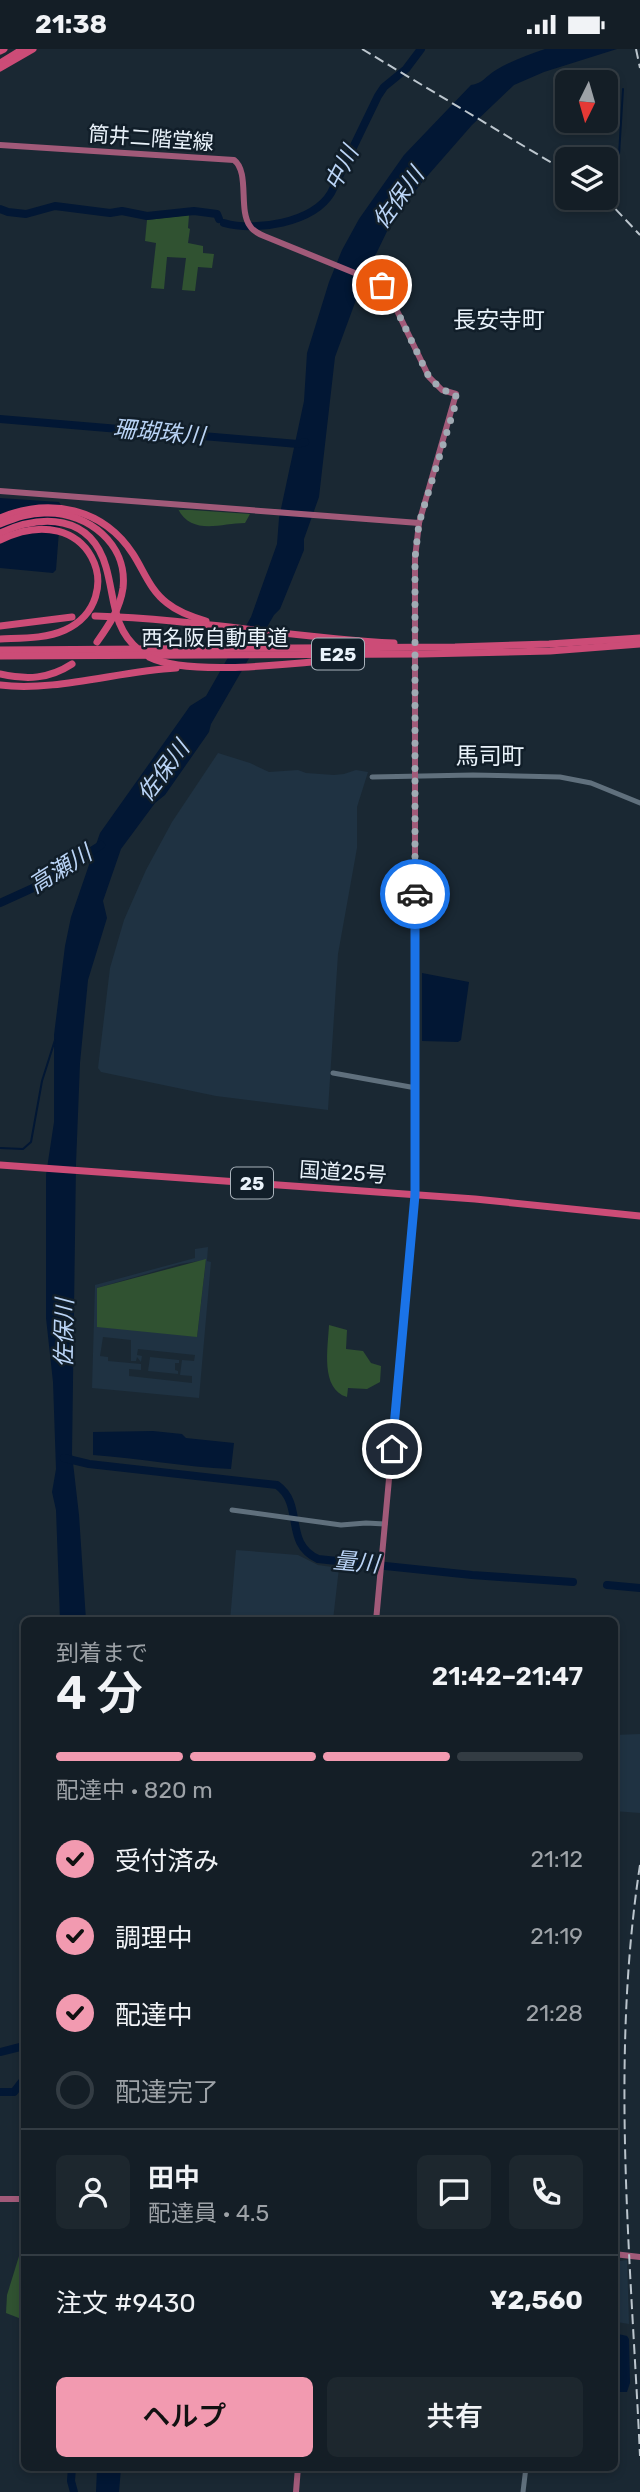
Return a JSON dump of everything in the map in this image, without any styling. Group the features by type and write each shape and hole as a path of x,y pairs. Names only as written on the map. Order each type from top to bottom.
{"highway":[{"path":"0,65 23,49"},
{"path":"0,65 33,49"},
{"path":"0,518 21,510 44,507 75,514 108,526 124,543 153,588 173,608 195,618 227,627"},
{"path":"0,524 37,513 75,514 108,540 115,550 122,570 122,590 117,610 98,649"},
{"path":"0,533 40,520 58,521 74,526 99,549 109,579 117,620 134,646 153,659 203,667"},
{"path":"0,540 16,533 37,529 57,530 72,536 91,555 96,572 94,598 84,615 60,632 0,639"},
{"path":"98,616 171,620 405,650"},
{"path":"0,626 72,617"},
{"name":"西名阪自動車道","path":"422,648 510,649 636,641"},
{"name":"西名阪自動車道","path":"0,650 213,652 405,650 489,646 510,649"},
{"name":"西名阪自動車道","path":"0,656 98,649"},
{"path":"0,685 39,686 142,671 267,665 405,650"},
{"path":"0,674 39,678 72,664"},
{"name":"国道25号","path":"0,1165 415,1195 640,1216"}],"main road":[{"name":"筒井二階堂線","path":"0,145 234,160 240,167 251,227 264,236 372,279 388,292 429,377 442,390 456,394 455,406 419,523 415,558 415,1195 376,1617"},
{"path":"0,491 419,523"},
{"path":"0,2199 21,2199"},
{"path":"618,2254 640,2257"},
{"path":"296,2492 298,2471"}],"street":[{"path":"372,777 560,777 591,783 640,803"},
{"path":"333,1073 416,1088"},
{"path":"232,1510 341,1525 385,1524"},
{"path":"523,2492 526,2471"}],"shaded area":[{"path":"218,753 269,772 298,770 334,775 356,770 368,772 357,807 357,848 338,954 328,1110 216,1096 101,1072 98,1068 110,968 124,920 146,870 172,822"},
{"path":"208,1247 207,1261 211,1262 199,1398 92,1388 95,1285 195,1258 195,1249","holes":["206,1260 197,1337 130,1302 97,1326 97,1288 180,1264","103,1337 131,1340 131,1361 136,1361 137,1357 141,1362 142,1356 137,1355 138,1349 195,1355 194,1361 182,1360 180,1375 192,1376 192,1383 129,1376 129,1369 141,1370 141,1364 108,1361 108,1357 100,1356"]},
{"path":"150,1357 179,1360 179,1363 175,1363 178,1374 148,1371"},
{"path":"236,1550 298,1555 318,1565 339,1568 333,1617 230,1617"},
{"path":"640,1734 640,1813 618,1811 618,1735"},
{"path":"627,2260 629,2324 618,2322 620,2261"}],"green space":[{"path":"189,215 188,243 203,246 203,253 214,254 212,268 198,267 195,291 182,290 186,258 167,257 164,289 151,288 156,243 145,241 147,220"},
{"path":"178,509 250,514 245,523 208,526 191,523"},
{"path":"206,1259 197,1337 97,1327 97,1288"},
{"path":"329,1325 347,1330 346,1349 363,1351 371,1363 381,1366 380,1382 367,1389 348,1388 347,1397 338,1393 329,1377"},
{"path":"21,2250 21,2319 6,2313 7,2295"}],"water":[{"name":"佐保川","path":"545,49 617,49 544,72 514,85 472,125 392,221 363,281 335,357 319,497 304,539 304,550 280,609 211,724 209,732 165,795 155,803 121,849 103,901 107,918 88,980 80,1063 76,1164 72,1454 86,1617 60,1617 56,1510 52,1492 56,1469 53,1382 46,1318 46,1175 54,1122 54,1035 71,917 100,833 190,706 206,696 251,617 277,544 279,518 304,401 307,353 342,250 359,219 404,155 471,85"},
{"path":"0,498 59,502 61,505 56,570 53,573 0,568"},
{"path":"422,973 469,982 461,1040 458,1042 422,1041"},
{"path":"153,1431 234,1443 231,1469 93,1455 93,1432"},
{"path":"618,2334 629,2339 630,2383 627,2392 618,2392"},
{"path":"97,2471 121,2471 119,2492 96,2492"}],"waterway":[{"name":"中川","path":"224,223 237,226 282,223 311,212 323,203 331,193 378,96 384,87 406,69 421,49"},
{"path":"618,158 623,89"},
{"name":"中川","path":"0,209 26,214 55,206 110,213 122,211 147,216 194,211 217,214 219,219"},
{"name":"珊瑚珠川","path":"0,419 298,444 305,442"},
{"name":"高瀬川","path":"0,903 33,888 101,845"},
{"path":"0,1148 23,1149 31,1142 42,1081 55,1040"},
{"name":"量川","path":"64,1458 89,1464 277,1485 290,1503 301,1543 307,1552 318,1559 472,1575 573,1582"},
{"name":"量川","path":"607,1585 640,1588"},
{"path":"0,2052 21,2047"},
{"path":"0,2092 14,2092 21,2083"},
{"path":"72,2471 74,2492"}],"railway":[{"path":"362,49 555,165"},
{"path":"636,49 640,68"},
{"path":"616,210 640,235"},
{"path":"640,1865 631,1938 624,2086 628,2234 640,2456"}],"way so far":[{"path":"382,285 388,292 429,377 442,390 456,394 455,406 419,523 415,558 415,894"}],"district":[{"name":"長安寺町","path":"499,320"},
{"name":"馬司町","path":"490,756"}],"route":[{"path":"392,1449 415,1195 415,894"}]}
